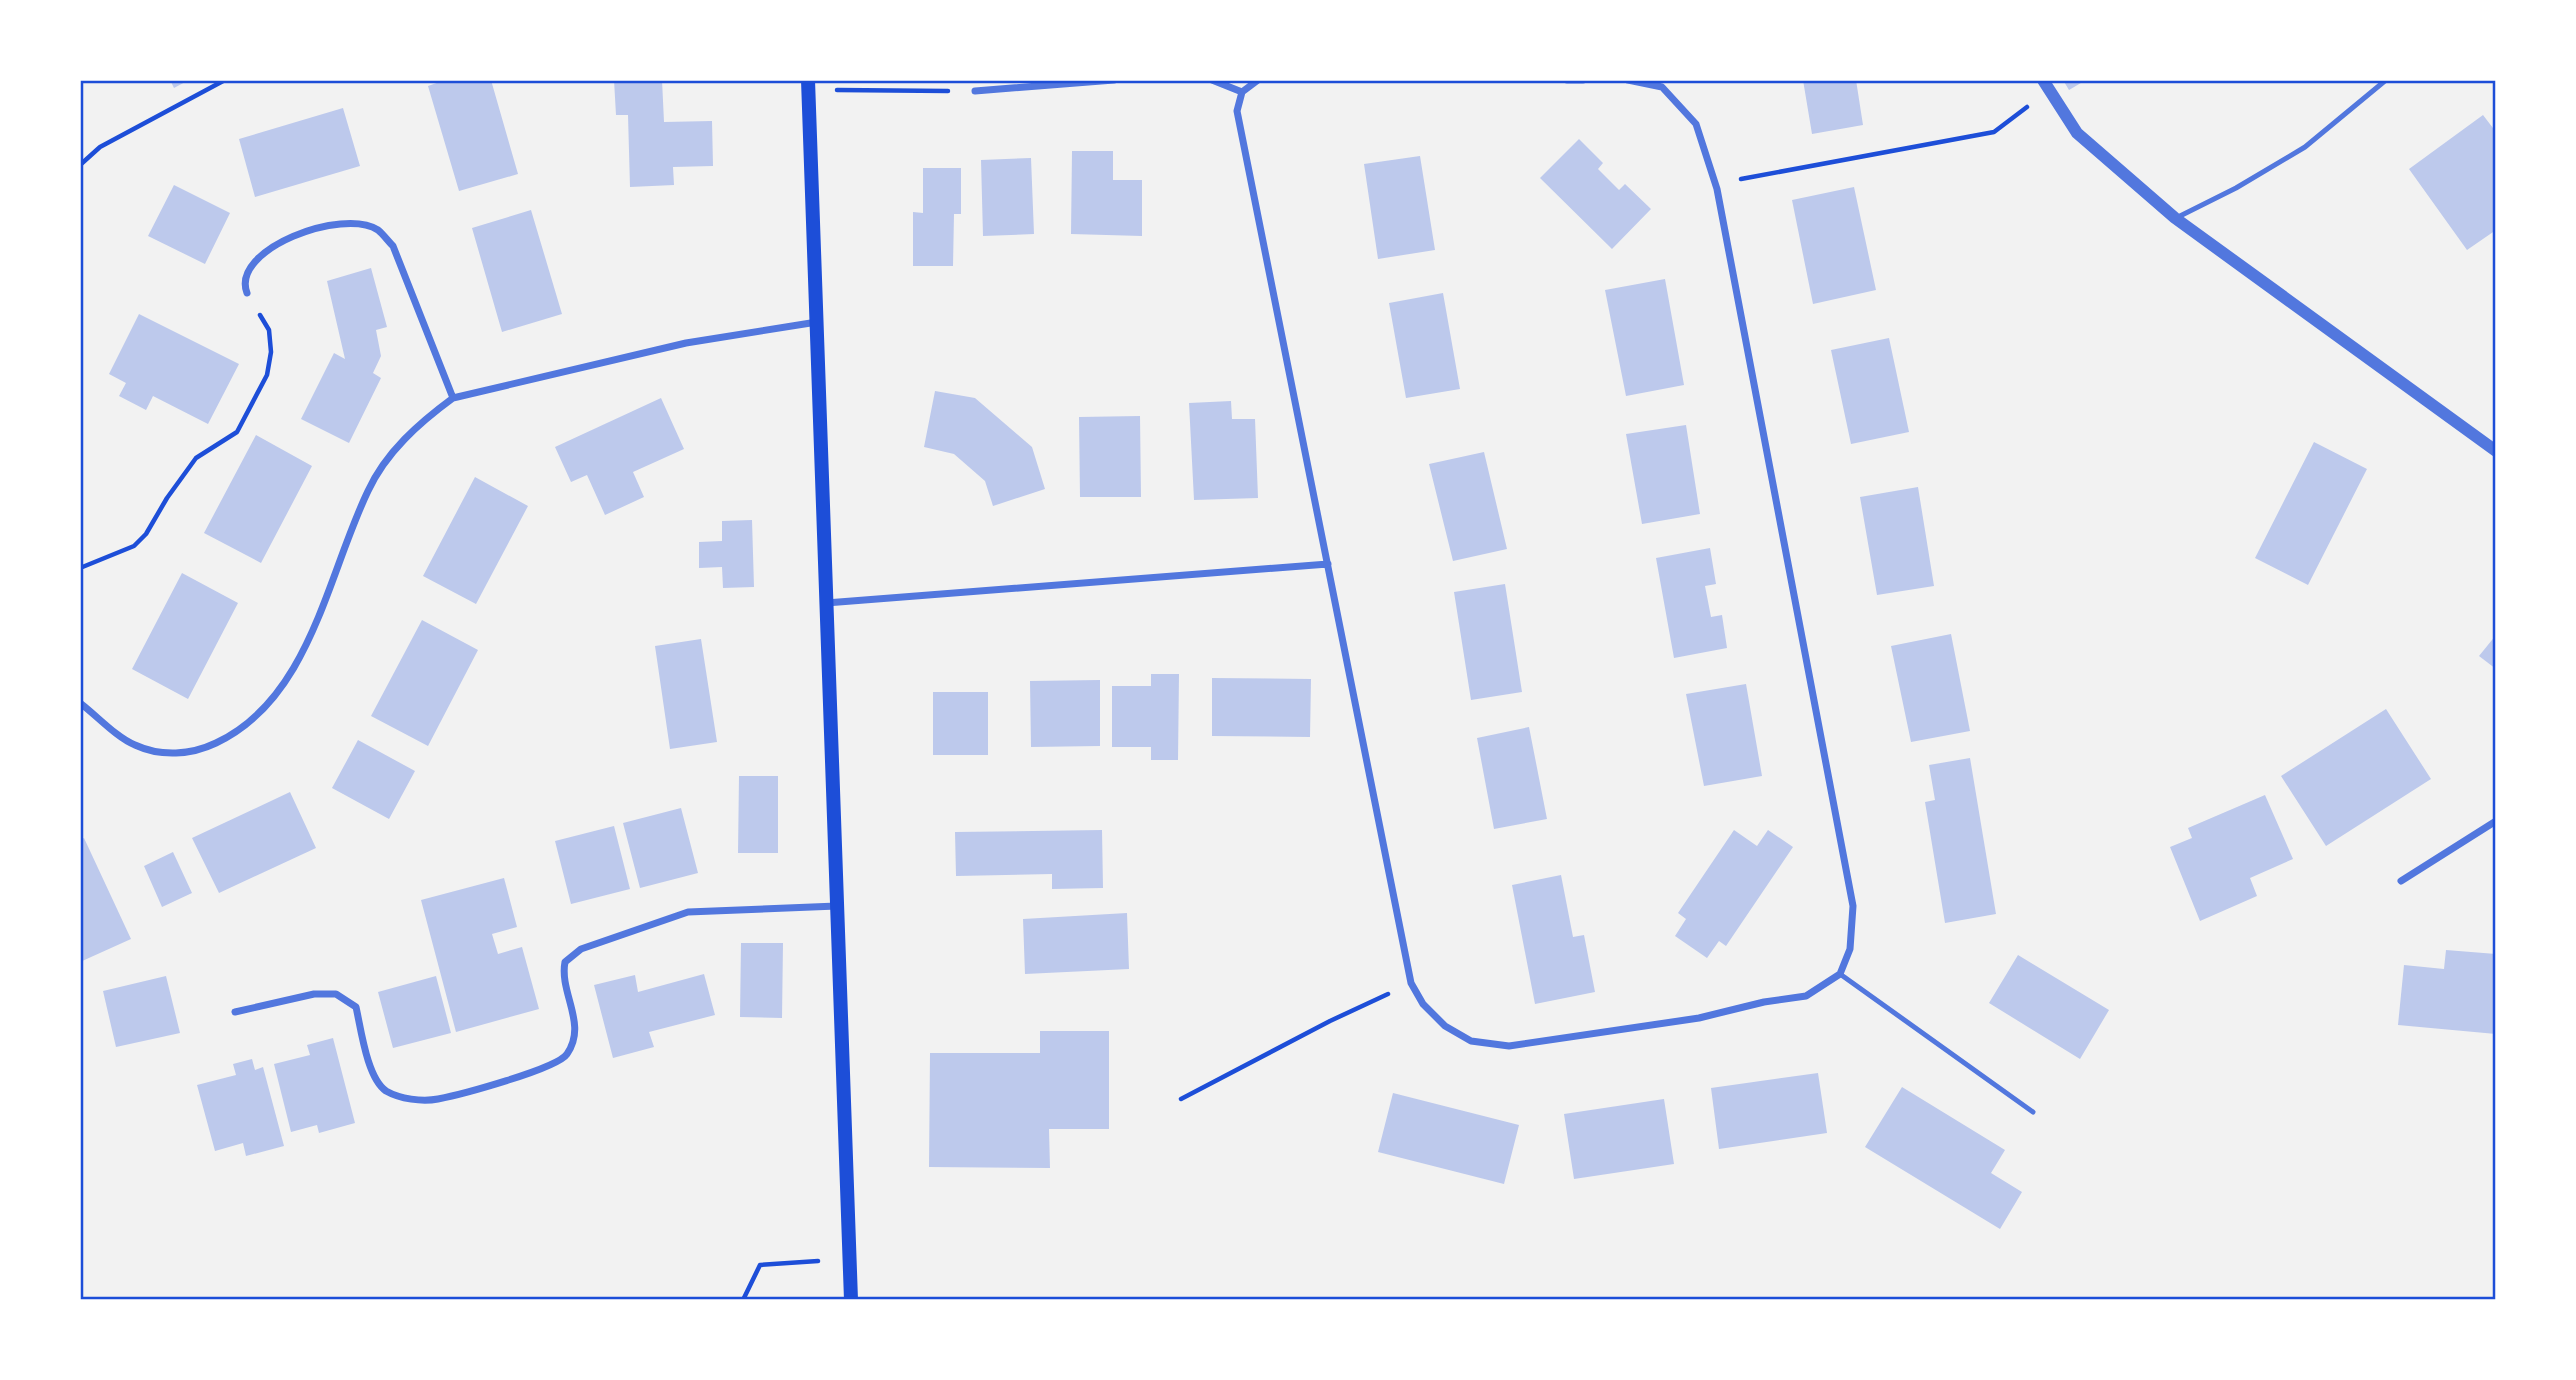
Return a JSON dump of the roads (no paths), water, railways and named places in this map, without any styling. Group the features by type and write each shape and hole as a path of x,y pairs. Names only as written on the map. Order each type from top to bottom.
{"main road":[{"path":"808,85 850,1300"}],"street":[{"path":"975,90 1114,80"},
{"path":"1212,80 1242,92"},
{"path":"1258,80 1242,92 1237,111 1411,983 1423,1004 1445,1026 1471,1041 1508,1046 1699,1018 1764,1002 1806,996 1840,974 1850,949 1853,906 1717,188 1696,124 1662,87 1628,80"},
{"path":"1567,80 1583,80"},
{"path":"2046,85 2077,133 2175,218 2496,451"},
{"path":"247,293 244,275 251,265 304,230 331,224 359,224 377,230 393,246 453,398"},
{"path":"80,703 133,745 165,754 201,750 235,734 264,709 279,691 303,652 368,489 393,451 421,421 453,398 686,343 817,322"},
{"path":"826,603 1328,564"},
{"path":"2401,881 2496,821"},
{"path":"235,1012 314,994 336,994 356,1007 372,1074 385,1090 408,1099 436,1100 548,1068 566,1056 574,1040 575,1019 562,976 565,961 581,949 688,912 838,906"}],"lane":[{"path":"2175,218 2236,188 2305,147 2386,80"},
{"path":"1840,974 2033,1112"}]}
